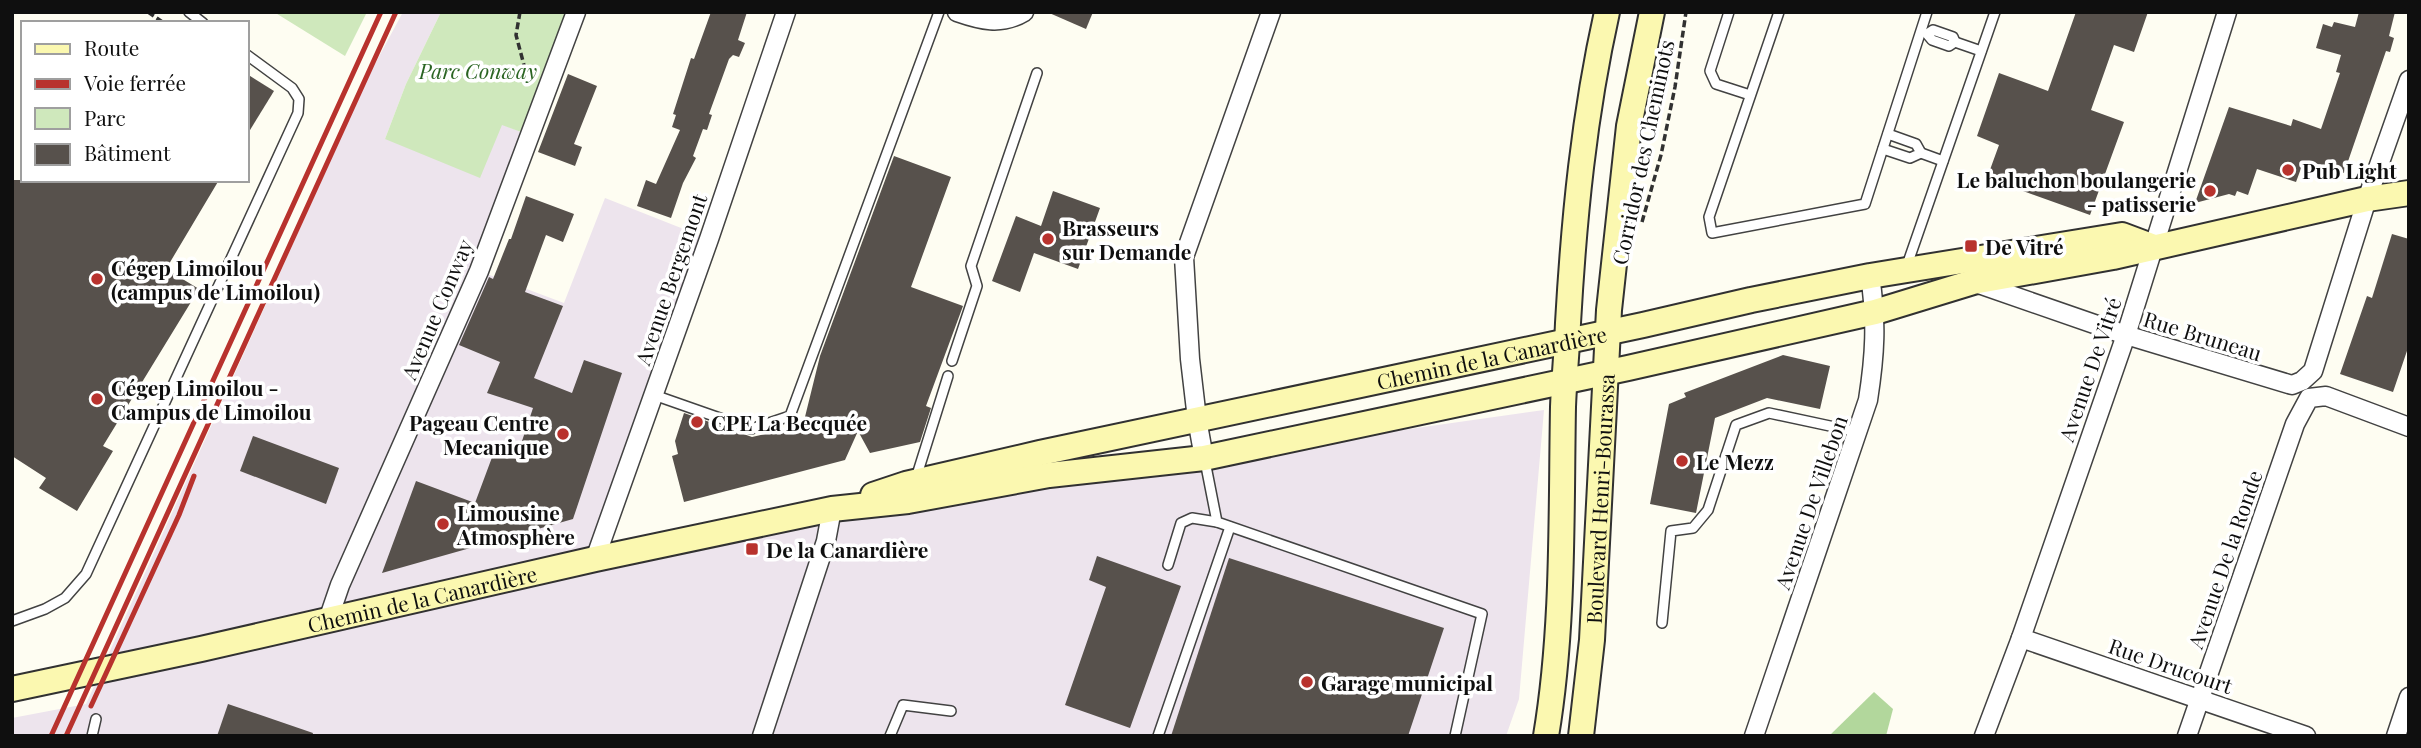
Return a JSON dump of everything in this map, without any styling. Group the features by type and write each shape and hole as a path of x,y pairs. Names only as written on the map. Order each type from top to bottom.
{"main road":[{"name":"Boulevard Henri-Bourassa","path":"1546,736 1556,663 1564,381 1572,242 1592,78 1607,12"},
{"name":"Boulevard Henri-Bourassa","path":"1581,736 1592,640 1606,332 1629,126 1652,12"},
{"name":"Chemin de la Canardière","path":"12,689 832,509 908,501 1049,475 1204,458 1875,312 1973,282 2113,257 2409,193"},
{"name":"Chemin de la Canardière","path":"832,509 915,482 1197,419 1870,276 2122,235 2154,247"}],"street":[{"name":"Avenue Conway","path":"328,620 340,585 479,271 532,136 542,98 576,12"},
{"name":"Avenue Bergemont","path":"595,559 786,12"},
{"path":"957,12 987,22 1014,18 1024,12"},
{"path":"1204,458 1190,359 1184,257 1271,12"},
{"name":"Avenue De Vitré","path":"1984,736 2021,638 2126,335 2227,12"},
{"name":"Avenue De la Ronde","path":"2187,736 2313,371 2367,200 2409,80"},
{"name":"Avenue De Villebon","path":"1754,736 1868,400 1875,355 1875,312 1870,276"},
{"name":"Rue Bruneau","path":"1973,282 2126,335 2326,396 2409,427"},
{"path":"762,736 826,541 832,509"},
{"name":"Rue Drucourt","path":"2021,638 2306,736"},
{"path":"2396,736 2409,697"}],"lane":[{"path":"654,395 751,429 790,416 939,12"},
{"path":"1729,12 1710,71 1716,84 1750,95"},
{"path":"1779,12 1709,217 1712,233 1865,204 1924,33 1927,12"},
{"path":"1905,271 1995,12"},
{"path":"1924,33 1933,30 1952,37 1955,42 1981,51"},
{"path":"12,621 45,609 65,598 86,574 298,113 299,99 292,88 248,56"},
{"path":"952,361 976,286 971,266 1037,73"},
{"path":"1888,134 1916,144 1921,153 1943,162"},
{"path":"1883,149 1910,158 1921,153"},
{"path":"915,482 948,376"},
{"path":"1662,623 1671,531 1693,528 1708,510 1736,425 1769,413 1858,432"},
{"path":"1204,458 1217,522"},
{"path":"1168,565 1181,523 1192,518 1217,522 1482,614 1455,736"},
{"path":"1158,736 1230,527"},
{"path":"890,736 903,705 951,711"},
{"path":"92,736 96,719"}],"path":[{"path":"520,12 516,34 527,82 542,98"},
{"name":"Corridor des Cheminots","path":"1642,224 1661,155 1686,12"}],"shaded area":[{"path":"403,12 441,12 406,84 385,139 501,124 532,136 479,271 564,303 605,198 709,239 595,558 1204,458 1544,410 1519,699 1506,736 12,736 12,718 86,704 369,75"}],"green space":[{"path":"274,12 367,12 345,56"},
{"name":"Parc Conway","path":"441,12 576,12 532,136 502,125 480,178 385,139 406,84"},
{"path":"1874,692 1893,709 1886,736 1829,736"}],"building":[{"path":"711,12 747,12 738,40 745,43 739,57 733,55 729,59 709,114 712,115 707,130 703,129 693,156 696,158 683,183 671,218 637,206 646,180 656,184 680,130 672,127 676,115 673,114 691,58 694,59"},
{"path":"1047,12 1093,12 1086,29"},
{"path":"2076,12 2148,12 2134,52 2114,45 2091,110 2124,122 2090,215 1987,178 1999,145 1977,136 1999,73 2048,91"},
{"path":"2359,12 2395,12 2389,36 2394,38 2390,52 2386,51 2344,173 2315,163 2313,167 2303,163 2296,182 2257,169 2248,195 2237,191 2235,196 2229,194 2195,203 2229,107 2291,126 2293,119 2321,129 2340,73 2336,72 2341,55 2316,48 2323,24 2332,27 2334,22 2355,27"},
{"path":"568,74 597,86 574,144 582,147 575,166 538,152"},
{"path":"248,75 274,91 248,133"},
{"path":"894,156 951,177 911,287 963,306 926,406 931,408 920,442 870,453 858,431 845,460 684,502 672,456 678,454 675,441 684,413 752,437 803,425 820,356"},
{"name":"Cégep Limoilou (campus de Limoilou)","path":"12,180 218,182 166,269 199,289 103,446 113,451 77,511 39,488 46,478 12,456"},
{"name":"Brasseurs sur Demande","path":"1053,191 1100,208 1078,269 1034,253 1020,292 992,281 1016,216 1041,226"},
{"path":"526,196 574,214 563,242 546,235 525,292 563,306 534,378 572,393 584,360 622,373 573,519 382,573 416,481 475,503 494,452 516,459 533,408 487,393 500,362 459,345 489,277 493,279 511,239"},
{"path":"2392,234 2409,239 2409,345 2393,392 2340,374 2367,296 2372,298"},
{"name":"Le Mezz","path":"1783,355 1830,366 1820,409 1767,398 1715,418 1696,513 1650,504 1669,404 1686,397 1684,393"},
{"path":"253,436 339,468 326,504 240,471"},
{"path":"1097,556 1181,586 1130,728 1065,705 1106,587 1089,580"},
{"name":"Garage municipal","path":"1229,558 1444,628 1408,736 1171,736"},
{"path":"228,704 313,733 312,736 217,736"}],"railway":[{"path":"51,736 381,12"},
{"path":"66,736 396,12"},
{"path":"91,706 179,515 194,476"}],"place":[{"name":"Pub Light","path":"2288,170"},
{"name":"Le baluchon boulangerie - patisserie","path":"2210,191"},
{"name":"Brasseurs sur Demande","path":"1048,239"},
{"name":"De Vitré","path":"1971,246"},
{"name":"Cégep Limoilou (campus de Limoilou)","path":"97,279"},
{"name":"Cégep Limoilou - Campus de Limoilou","path":"97,399"},
{"name":"CPE La Becquée","path":"697,422"},
{"name":"Pageau Centre Mecanique","path":"563,434"},
{"name":"Le Mezz","path":"1682,461"},
{"name":"Limousine Atmosphère","path":"443,524"},
{"name":"De la Canardière","path":"752,549"},
{"name":"Garage municipal","path":"1307,682"}]}
